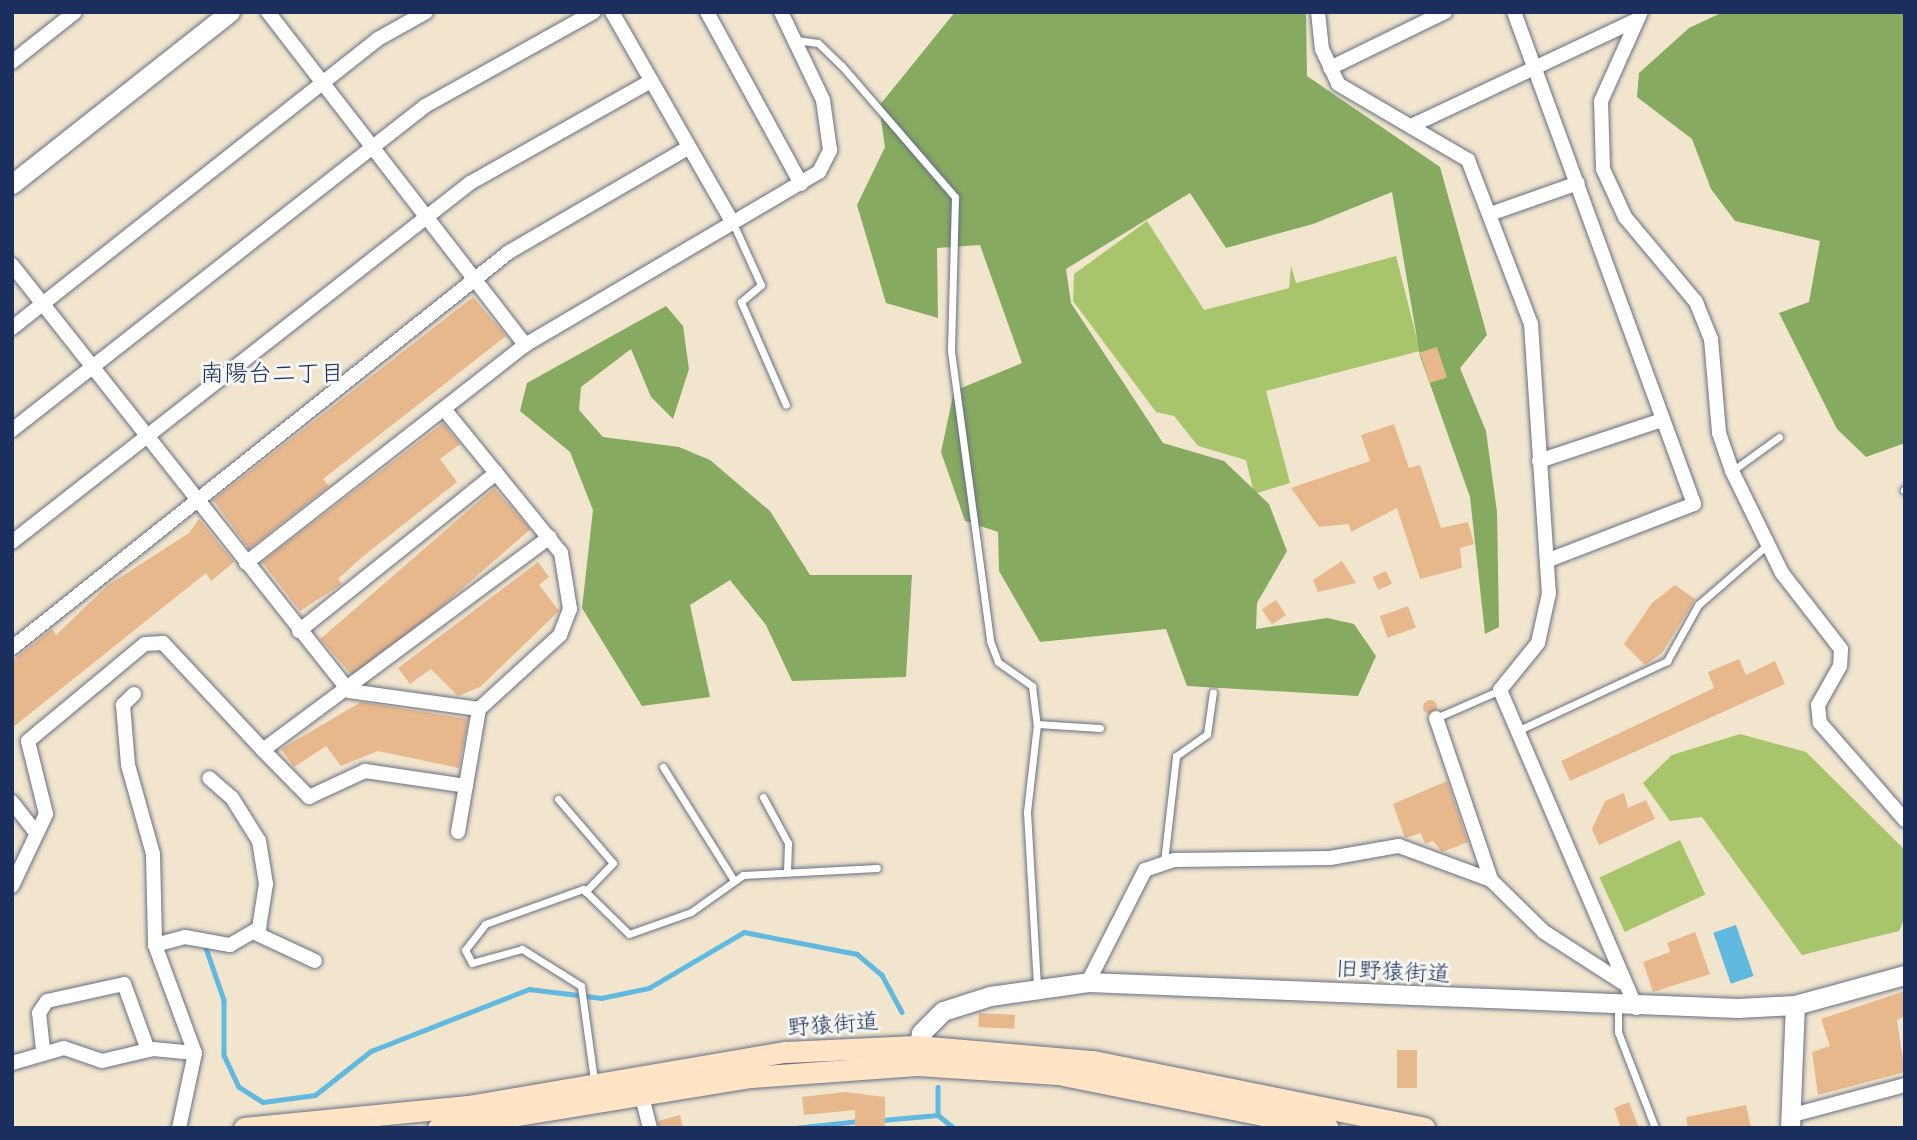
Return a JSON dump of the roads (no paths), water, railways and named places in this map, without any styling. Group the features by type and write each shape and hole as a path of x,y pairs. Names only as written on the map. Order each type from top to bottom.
{"main road":[{"name":"野猿街道","path":"438,1128 785,1052 1093,1061 1424,1128"},
{"name":"野猿街道","path":"917,1056 1058,1074 1328,1128"},
{"name":"野猿街道","path":"244,1128 435,1110 594,1084 639,1086"}],"street":[{"path":"12,62 75,12"},
{"path":"12,184 230,12"},
{"path":"268,12 525,345"},
{"path":"12,328 378,38 426,12"},
{"path":"12,430 425,106 594,12"},
{"path":"612,12 731,220"},
{"path":"707,12 801,184"},
{"path":"246,563 525,345 731,220 819,172 830,150 823,100 781,12"},
{"path":"1318,12 1331,68 1339,84 1468,160 1531,324 1539,461 1549,559 1546,620 1538,643 1500,690 1624,984 1627,1008"},
{"path":"1331,68 1419,18 1445,12"},
{"path":"1514,12 1694,504 1549,559"},
{"path":"1411,126 1537,69 1637,15"},
{"path":"1637,15 1601,101 1603,169 1625,217 1705,320 1719,433 1732,471 1783,572 1841,649 1840,666 1818,705 1819,723 1905,820"},
{"path":"12,542 149,440 470,183 651,81"},
{"path":"12,648 199,503 509,252 688,148"},
{"path":"1490,214 1577,183"},
{"path":"12,265 349,691 479,709"},
{"path":"444,409 561,553 570,609 560,635 479,709 458,832"},
{"path":"1539,461 1662,420"},
{"path":"299,631 496,473"},
{"path":"263,750 349,691 550,537"},
{"path":"12,887 46,814 28,741 145,644 163,643 309,797 365,771 466,786"},
{"path":"134,694 123,705 127,753 153,854 155,945 195,1053 179,1128"},
{"path":"1436,718 1491,880"},
{"path":"209,778 232,798 259,841 266,884 255,933"},
{"path":"12,802 36,833"},
{"path":"1088,982 1145,870 1164,862 1330,858 1399,846 1491,880 1544,932 1624,984"},
{"path":"155,945 185,937 230,945 255,933"},
{"path":"255,933 315,961"},
{"name":"旧野猿街道","path":"917,1056 943,1011 1037,988 1088,982 1627,1008 1796,1005 1905,975"},
{"path":"43,1050 40,1013 47,1001 124,984 148,1050"},
{"path":"1796,1005 1792,1121 1905,1085"},
{"path":"12,1063 43,1050 64,1048 102,1061 148,1050 195,1053"},
{"path":"639,1086 650,1128"}],"lane":[{"path":"795,40 818,43 842,66 955,197 951,351 990,641 998,662 1032,686 1037,724 1027,812 1037,988"},
{"path":"731,220 761,285 741,302 786,405"},
{"path":"1732,471 1779,437"},
{"path":"1517,731 1667,661 1698,605 1770,542"},
{"path":"1436,718 1500,690"},
{"path":"1164,862 1176,756 1207,734 1213,692"},
{"path":"1037,724 1100,728"},
{"path":"663,767 733,879"},
{"path":"763,797 788,843 787,869"},
{"path":"558,799 611,854 613,863 585,891 485,924 465,950 472,963 522,949 581,986 594,1084"},
{"path":"585,891 629,934 691,912 733,879 787,869 877,868"},
{"path":"1627,1008 1618,1032 1656,1128"}],"water":[{"path":"1736,925 1754,976 1731,984 1713,933"}],"waterway":[{"path":"206,948 224,1000 224,1055 239,1087 263,1102 315,1095 371,1051 529,989 601,998 649,988 744,932 857,954 882,975 902,1012"},
{"path":"938,1087 938,1115 954,1128"},
{"path":"882,1120 938,1115"},
{"path":"795,1128 859,1121"}],"district":[{"name":"南陽台二丁目","path":"272,373"}]}
